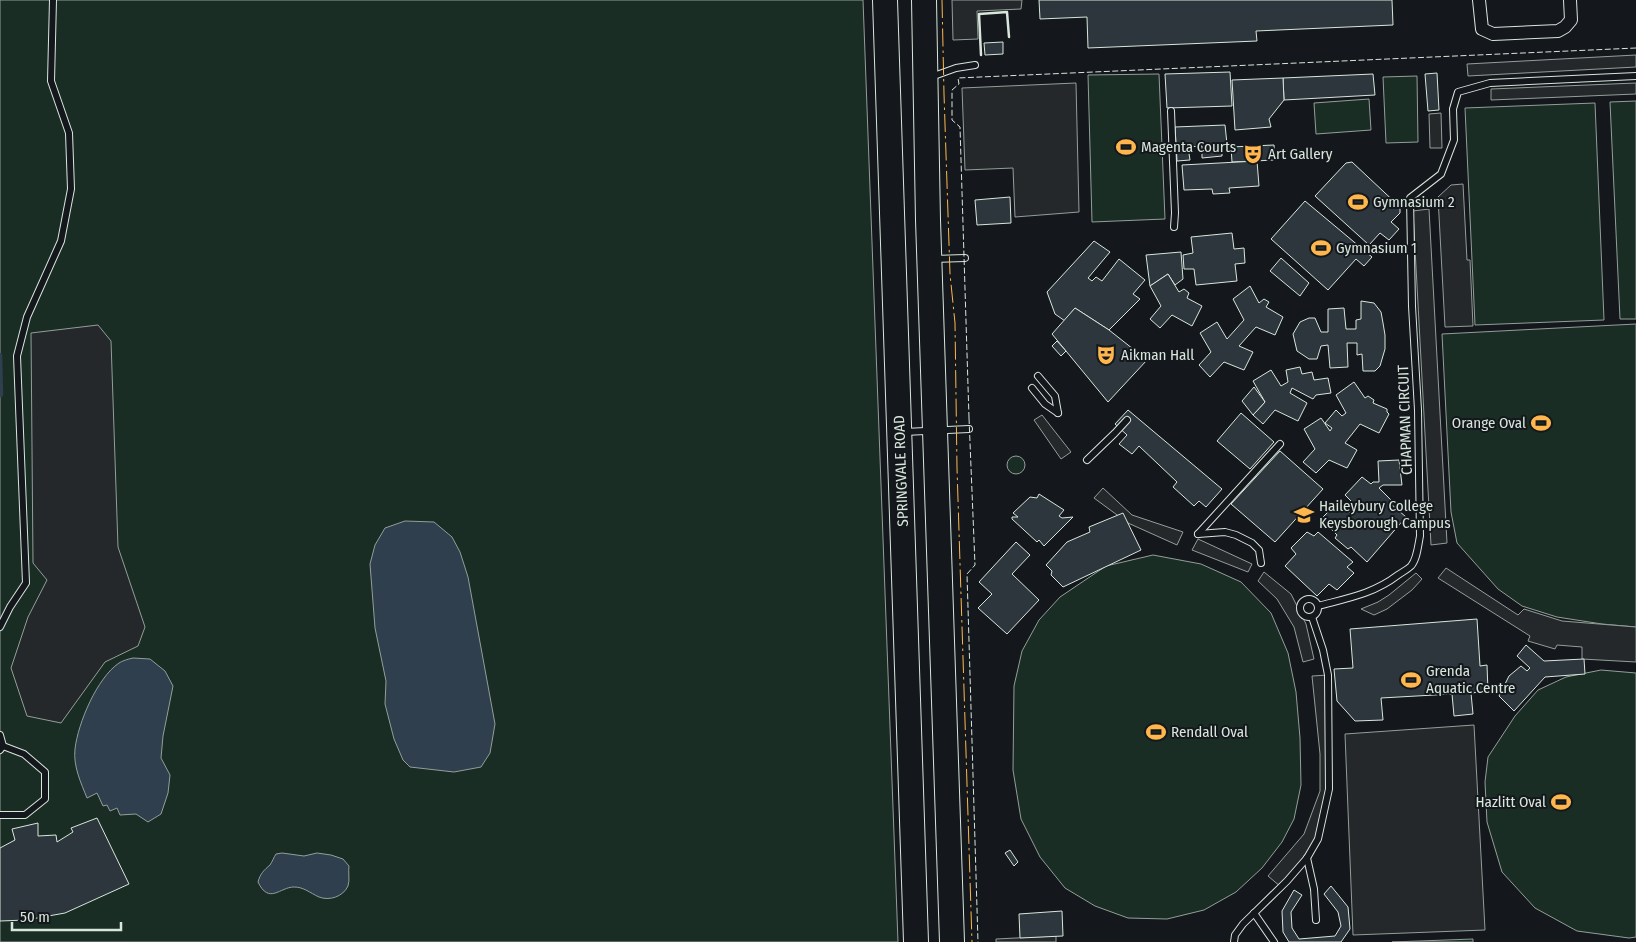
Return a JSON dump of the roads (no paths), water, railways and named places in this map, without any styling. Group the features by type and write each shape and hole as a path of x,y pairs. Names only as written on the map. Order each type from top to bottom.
{"highway":[{"name":"SPRINGVALE ROAD","path":"885,0 916,942"},
{"path":"924,0 929,259 952,942"}],"street":[{"path":"1479,0 1482,29 1493,34 1558,31 1571,20 1570,0"}],"lane":[{"path":"0,628 10,607 26,583 17,356 27,317 61,241 71,189 70,132 52,81 53,0"},
{"path":"926,79 956,68 975,65"},
{"name":"CHAPMAN CIRCUIT","path":"1318,606 1351,598 1384,586 1412,565 1417,552 1420,536 1418,420 1412,306 1410,198 1441,174 1454,140 1453,109 1458,92 1490,83 1636,76"},
{"path":"1171,111 1174,227"},
{"path":"929,259 965,258"},
{"path":"1032,388 1045,404 1058,413 1055,396 1038,376"},
{"path":"1087,460 1126,420"},
{"path":"900,432 969,429"},
{"path":"1261,563 1259,550 1252,543 1236,535 1225,532 1198,534 1280,444"},
{"path":"1308,599 1318,606 1316,613 1312,617 1305,616 1301,612 1300,606 1303,601 1308,599"},
{"path":"1234,942 1235,935 1243,924 1284,884 1307,858 1318,839 1329,789 1328,676 1323,650 1312,617"},
{"path":"0,735 1,748 24,754 45,772 45,799 25,815 0,816"},
{"path":"1307,858 1314,889 1316,920"},
{"path":"1254,913 1274,942"}],"water":[{"path":"405,521 434,522 452,537 460,552 468,577 495,724 490,753 481,767 454,772 410,767 403,760 394,739 385,704 386,681 375,628 370,564 375,545 385,528"},
{"path":"133,658 150,659 165,671 173,686 163,736 161,758 170,775 168,793 161,814 148,822 136,814 120,815 117,808 110,811 107,805 103,806 97,793 87,798 75,762 75,749 80,727 96,690 103,679 120,662"},
{"path":"317,853 343,859 349,866 349,881 346,890 335,897 327,899 298,887 271,894 266,892 258,882 259,879 276,854 304,856"}],"waterway":[{"path":"0,355 0,395"}],"place":[{"name":"Magenta Courts","path":"1126,147"},
{"name":"Art Gallery","path":"1253,154"},
{"name":"Gymnasium 2","path":"1358,202"},
{"name":"Gymnasium 1","path":"1321,248"},
{"name":"Aikman Hall","path":"1106,355"},
{"name":"Orange Oval","path":"1541,423"},
{"name":"Haileybury College Keysborough Campus","path":"1304,515"},
{"name":"Grenda Aquatic Centre","path":"1411,680"},
{"name":"Rendall Oval","path":"1156,732"},
{"name":"Hazlitt Oval","path":"1561,802"}]}
